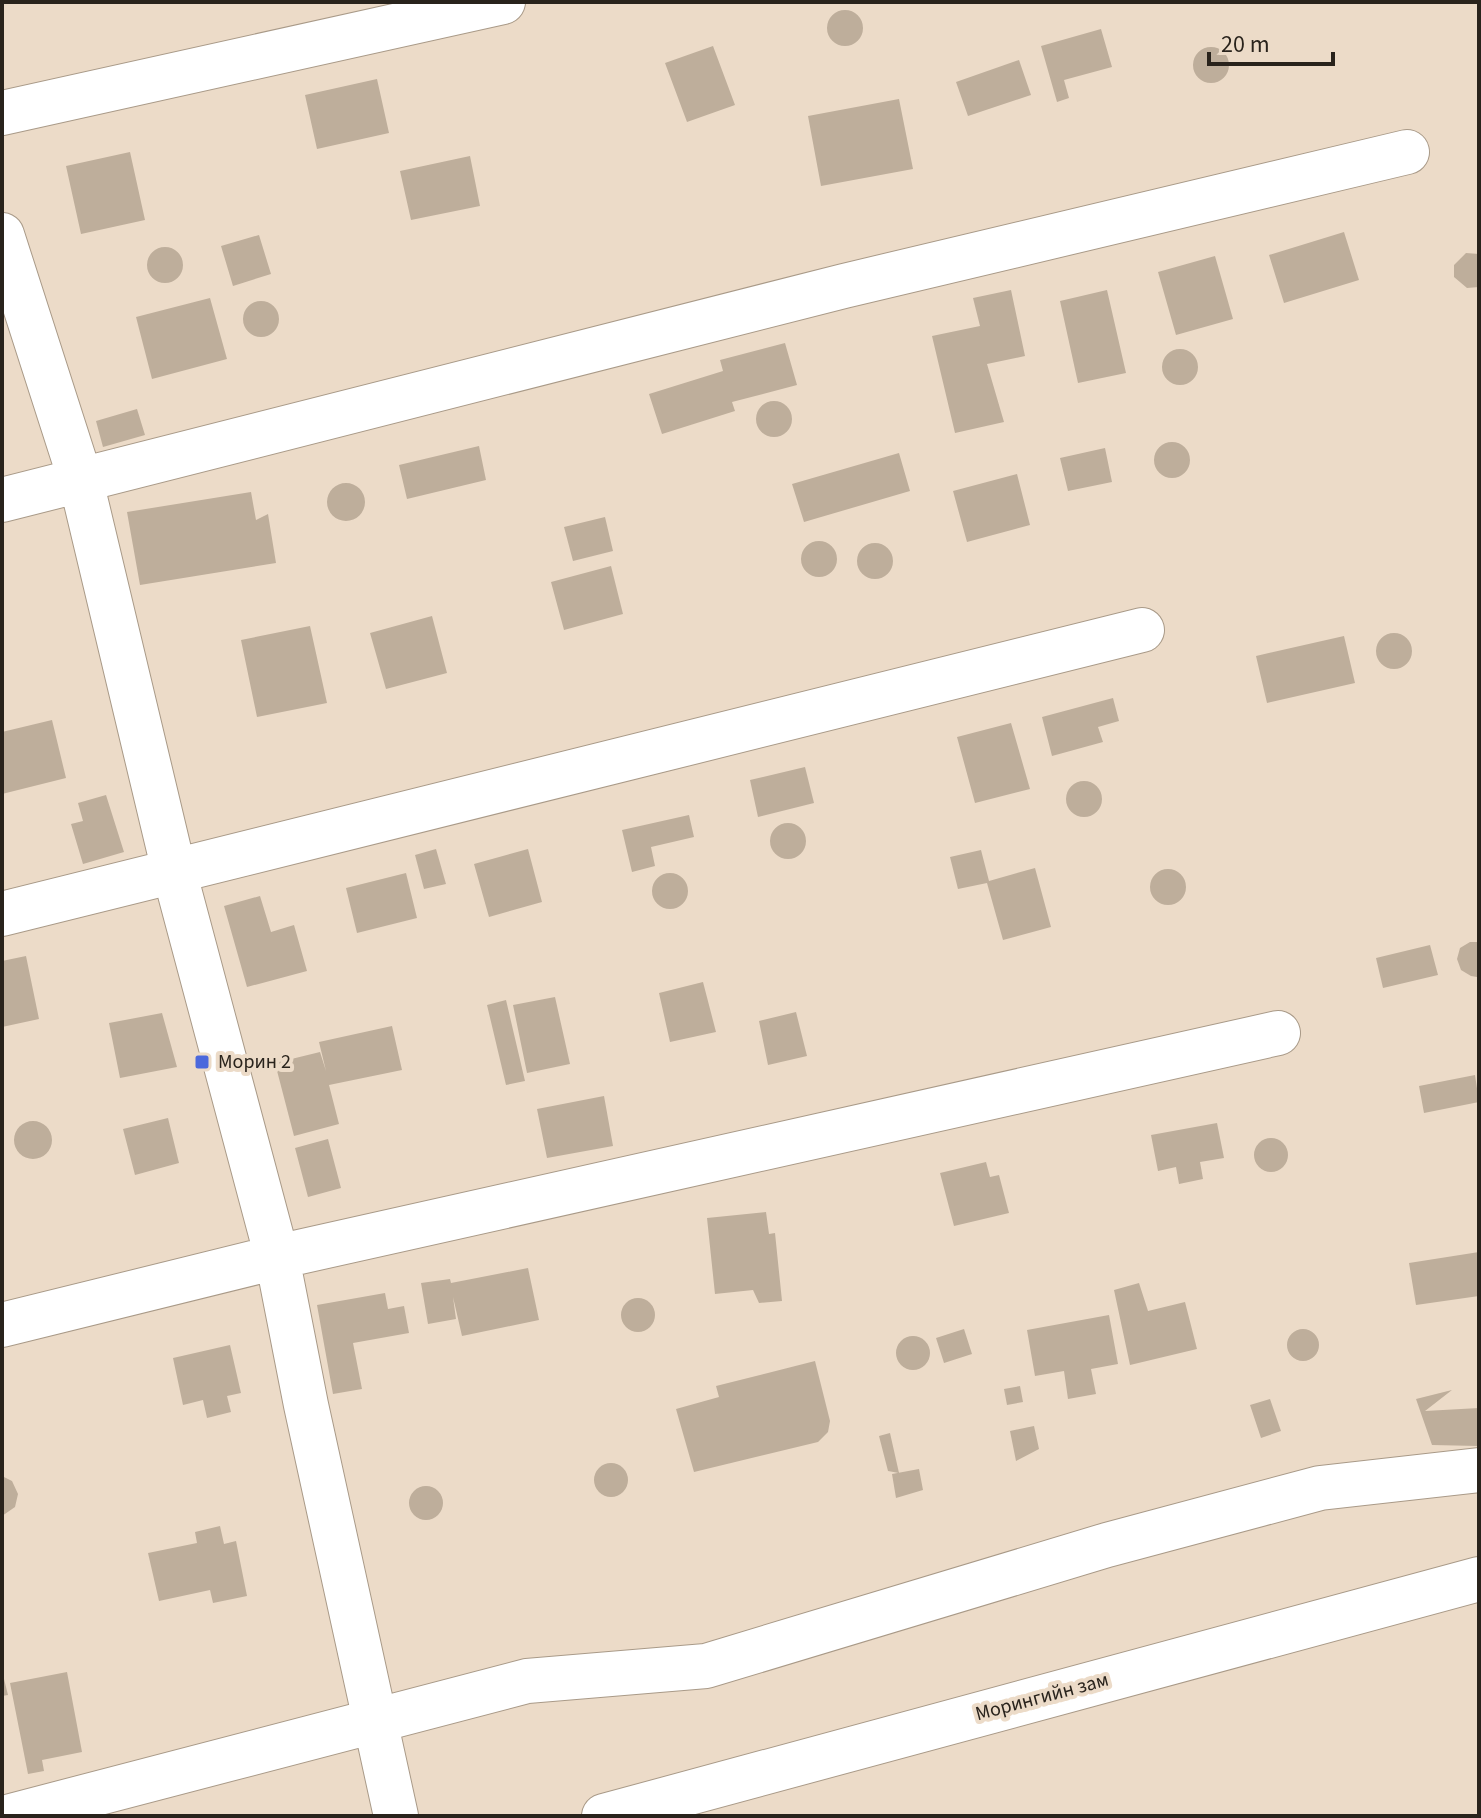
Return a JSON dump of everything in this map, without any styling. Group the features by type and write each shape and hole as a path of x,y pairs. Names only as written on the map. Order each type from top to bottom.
{"street":[{"path":"2,113 503,2"},
{"path":"2,500 844,286 1407,152"},
{"path":"2,235 81,481 174,871 277,1257 306,1405 396,1816"},
{"path":"2,914 1142,630"},
{"path":"2,1325 277,1257 1278,1033"},
{"path":"11,1816 527,1681 706,1666 1107,1545 1320,1488 1479,1470"},
{"name":"Морингийн зам","path":"604,1816 1479,1579"}],"building":[{"path":"845,10 857,16 863,28 857,40 845,46 833,40 827,28 833,16"},
{"path":"1101,29 1112,67 1064,80 1069,98 1057,102 1041,46"},
{"path":"713,46 735,105 687,122 665,63"},
{"path":"1211,47 1224,52 1229,65 1224,78 1211,83 1198,78 1193,65 1198,52"},
{"path":"1019,60 1031,95 968,116 956,82"},
{"path":"377,79 389,133 317,149 305,95"},
{"path":"899,99 913,169 821,186 808,116"},
{"path":"130,152 145,220 81,234 66,166"},
{"path":"470,156 480,206 411,220 400,171"},
{"path":"1344,232 1359,280 1284,303 1269,255"},
{"path":"259,235 271,274 233,286 221,246"},
{"path":"165,247 177,253 183,265 177,277 165,283 153,277 147,265 153,253"},
{"path":"1466,253 1479,254 1479,287 1467,288 1454,277 1454,265"},
{"path":"1215,256 1233,319 1176,335 1158,272"},
{"path":"1011,290 1025,356 987,364 1004,422 955,433 932,336 980,326 973,298"},
{"path":"1107,290 1126,373 1078,383 1060,301"},
{"path":"210,298 227,359 152,379 136,317"},
{"path":"261,301 273,307 279,319 273,331 261,337 249,331 243,319 249,307"},
{"path":"785,343 797,385 732,402 735,411 662,434 649,394 723,371 720,360"},
{"path":"1180,349 1193,354 1198,367 1193,380 1180,385 1167,380 1162,367 1167,354"},
{"path":"774,401 787,406 792,419 787,432 774,437 761,432 756,419 761,406"},
{"path":"137,409 145,435 103,447 96,421"},
{"path":"1172,442 1184,448 1190,460 1184,472 1172,478 1160,472 1154,460 1160,448"},
{"path":"479,446 486,480 407,499 399,465"},
{"path":"1105,448 1112,482 1068,491 1060,458"},
{"path":"899,453 910,491 804,522 792,484"},
{"path":"1017,474 1030,525 967,542 953,491"},
{"path":"346,483 359,489 365,502 359,515 346,521 333,515 327,502 333,489"},
{"path":"251,492 256,520 268,514 276,563 140,585 127,512"},
{"path":"605,517 613,551 573,561 564,527"},
{"path":"819,541 831,547 837,559 831,571 819,577 807,571 801,559 807,547"},
{"path":"875,543 887,549 893,561 887,573 875,579 863,573 857,561 863,549"},
{"path":"611,566 623,614 564,630 551,582"},
{"path":"432,616 447,673 386,689 370,633"},
{"path":"310,626 327,703 257,717 241,640"},
{"path":"1394,633 1406,639 1412,651 1406,663 1394,669 1382,663 1376,651 1382,639"},
{"path":"1344,636 1355,683 1267,703 1256,656"},
{"path":"1113,698 1119,721 1098,727 1103,742 1052,756 1042,717"},
{"path":"52,720 66,778 2,794 2,732"},
{"path":"1011,723 1030,789 975,803 957,737"},
{"path":"805,767 814,803 758,817 750,780"},
{"path":"1084,781 1097,786 1102,799 1097,812 1084,817 1071,812 1066,799 1071,786"},
{"path":"106,795 124,852 83,864 71,824 83,821 78,803"},
{"path":"689,815 694,837 651,847 655,866 632,872 622,830"},
{"path":"788,823 801,828 806,841 801,854 788,859 775,854 770,841 775,828"},
{"path":"436,849 446,884 424,889 415,855"},
{"path":"528,849 542,902 489,917 474,864"},
{"path":"981,850 989,881 1035,868 1051,927 1003,940 987,883 958,889 950,857"},
{"path":"1168,869 1181,874 1186,887 1181,900 1168,905 1155,900 1150,887 1155,874"},
{"path":"406,873 417,918 357,933 346,888"},
{"path":"670,873 683,878 688,891 683,904 670,909 657,904 652,891 657,878"},
{"path":"260,896 271,932 294,925 307,971 247,987 224,906"},
{"path":"1470,942 1479,942 1477,977 1461,970 1457,959 1460,948"},
{"path":"1430,945 1438,975 1383,988 1376,958"},
{"path":"26,956 39,1019 2,1027 2,961"},
{"path":"703,982 716,1032 670,1042 659,993"},
{"path":"555,997 570,1064 527,1073 513,1005"},
{"path":"506,1000 525,1081 506,1085 487,1005"},
{"path":"796,1012 807,1056 768,1065 759,1021"},
{"path":"162,1013 177,1067 120,1078 109,1023"},
{"path":"392,1026 402,1070 329,1085 339,1124 294,1136 275,1063 320,1052 326,1071 319,1042"},
{"path":"1475,1075 1479,1102 1424,1113 1419,1086"},
{"path":"604,1096 613,1146 547,1158 537,1109"},
{"path":"168,1118 179,1163 135,1175 123,1129"},
{"path":"33,1121 46,1127 52,1140 46,1153 33,1159 20,1153 14,1140 20,1127"},
{"path":"1217,1123 1224,1158 1200,1162 1203,1179 1179,1184 1176,1167 1158,1171 1151,1135"},
{"path":"1271,1138 1283,1143 1288,1155 1283,1167 1271,1172 1259,1167 1254,1155 1259,1143"},
{"path":"328,1139 341,1188 308,1197 295,1148"},
{"path":"986,1162 990,1177 999,1175 1009,1213 954,1226 940,1173"},
{"path":"766,1212 769,1234 775,1233 782,1301 759,1303 753,1290 715,1294 707,1218"},
{"path":"1479,1252 1479,1296 1416,1305 1409,1263"},
{"path":"528,1268 539,1320 462,1336 453,1297 456,1319 428,1324 421,1283 450,1279 451,1283"},
{"path":"1139,1283 1148,1311 1185,1302 1197,1349 1130,1365 1114,1290"},
{"path":"385,1293 388,1309 404,1306 409,1333 353,1343 362,1389 333,1394 317,1305"},
{"path":"638,1298 650,1303 655,1315 650,1327 638,1332 626,1327 621,1315 626,1303"},
{"path":"1109,1315 1118,1364 1091,1369 1096,1394 1068,1399 1064,1371 1035,1376 1027,1330"},
{"path":"964,1329 972,1354 944,1363 936,1338"},
{"path":"1303,1329 1314,1334 1319,1345 1314,1356 1303,1361 1292,1356 1287,1345 1292,1334"},
{"path":"913,1336 925,1341 930,1353 925,1365 913,1370 901,1365 896,1353 901,1341"},
{"path":"230,1345 241,1393 227,1396 231,1412 207,1418 203,1400 183,1405 173,1358"},
{"path":"815,1361 830,1421 828,1432 818,1442 694,1472 676,1409 719,1397 716,1386"},
{"path":"1020,1386 1023,1402 1007,1405 1004,1389"},
{"path":"1452,1390 1425,1411 1479,1408 1478,1446 1432,1445 1416,1399"},
{"path":"1270,1399 1281,1431 1261,1438 1250,1405"},
{"path":"1034,1426 1039,1449 1016,1461 1010,1431"},
{"path":"890,1433 899,1473 888,1471 879,1436"},
{"path":"611,1463 623,1468 628,1480 623,1492 611,1497 599,1492 594,1480 599,1468"},
{"path":"919,1469 923,1490 896,1498 892,1474"},
{"path":"2,1476 12,1481 18,1494 15,1507 2,1516"},
{"path":"426,1486 438,1491 443,1503 438,1515 426,1520 414,1515 409,1503 414,1491"},
{"path":"220,1526 224,1544 236,1541 247,1596 213,1603 210,1590 159,1601 148,1553 197,1543 195,1532"},
{"path":"2,1671 8,1695 2,1696"},
{"path":"67,1672 82,1752 42,1760 44,1771 28,1774 10,1683"}],"place":[{"name":"Морин 2","path":"202,1062"}]}
